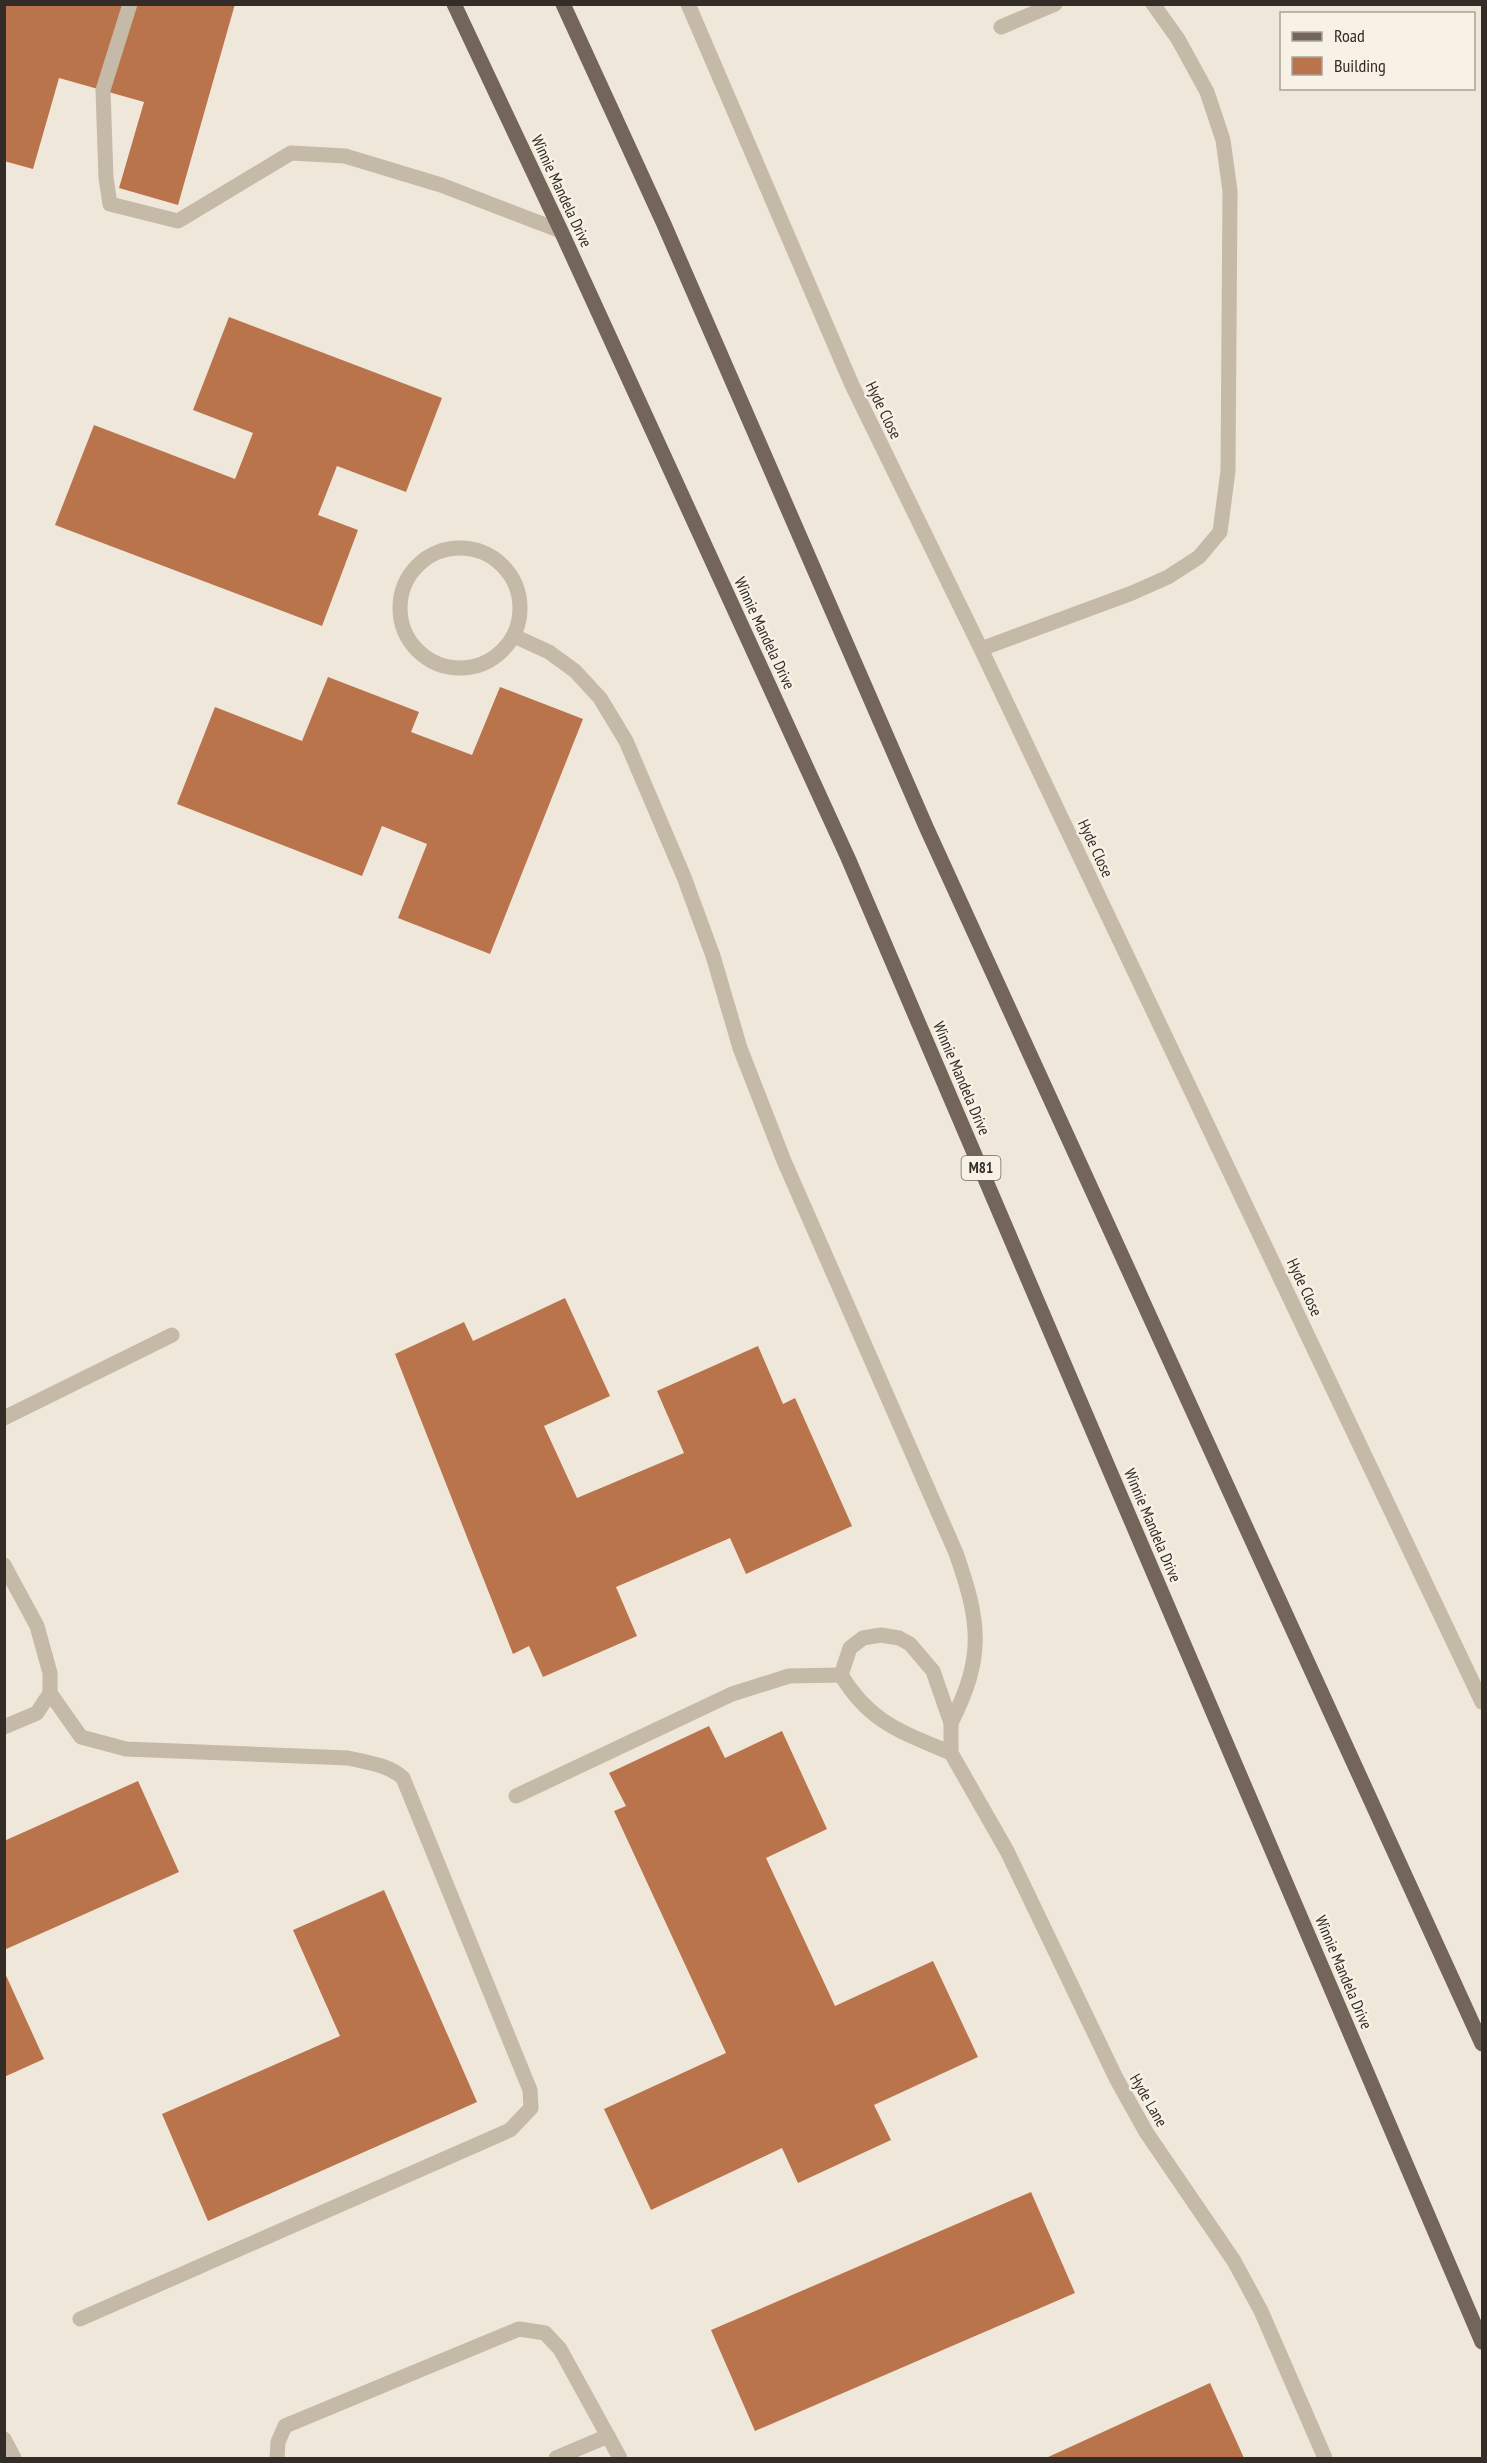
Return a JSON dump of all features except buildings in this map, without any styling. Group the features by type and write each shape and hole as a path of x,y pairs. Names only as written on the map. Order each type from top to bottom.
{"main road":[{"name":"Winnie Mandela Drive","path":"454,4 561,231 849,858 1482,2342"},
{"path":"563,4 663,222 927,829 1482,2043"}],"street":[{"path":"130,4 103,90 106,178 110,204 178,221 291,153 302,153 345,156 441,185 561,231"},
{"name":"Hyde Close","path":"688,4 852,385 981,649 1482,1702"},
{"path":"1001,27 1055,4"},
{"path":"981,649 1132,593 1168,577 1199,557 1220,532 1228,471 1230,191 1223,140 1207,92 1178,39 1153,4"},
{"path":"466,547 485,553 501,564 513,579 520,597 520,617 514,636 501,652 484,663 464,668 444,667 425,658 410,643 401,625 399,605 404,584 414,568 429,556 447,548 466,547"},
{"path":"514,636 549,652 575,671 600,698 626,741 684,877 713,956 740,1048 784,1161 956,1553 969,1591 975,1626 975,1661 966,1693 951,1723"},
{"path":"4,1418 172,1335"},
{"path":"4,1565 37,1626 50,1674 50,1693 37,1713 4,1727"},
{"name":"Hyde Lane","path":"842,1675 850,1647 863,1638 881,1635 899,1638 910,1644 933,1671 951,1723 951,1753 1006,1851 1146,2132 1212,2225 1256,2301 1325,2458"},
{"path":"516,1796 732,1694 789,1676 842,1675 853,1695 868,1711 892,1727 951,1753"},
{"path":"50,1693 81,1737 126,1749 348,1758 371,1763 397,1773 403,1778 530,2090 531,2108 510,2130 80,2319"},
{"path":"277,2458 278,2442 285,2426 519,2329 545,2333 560,2349 620,2458"},
{"path":"556,2458 608,2436"},
{"path":"4,2439 14,2458"}]}
